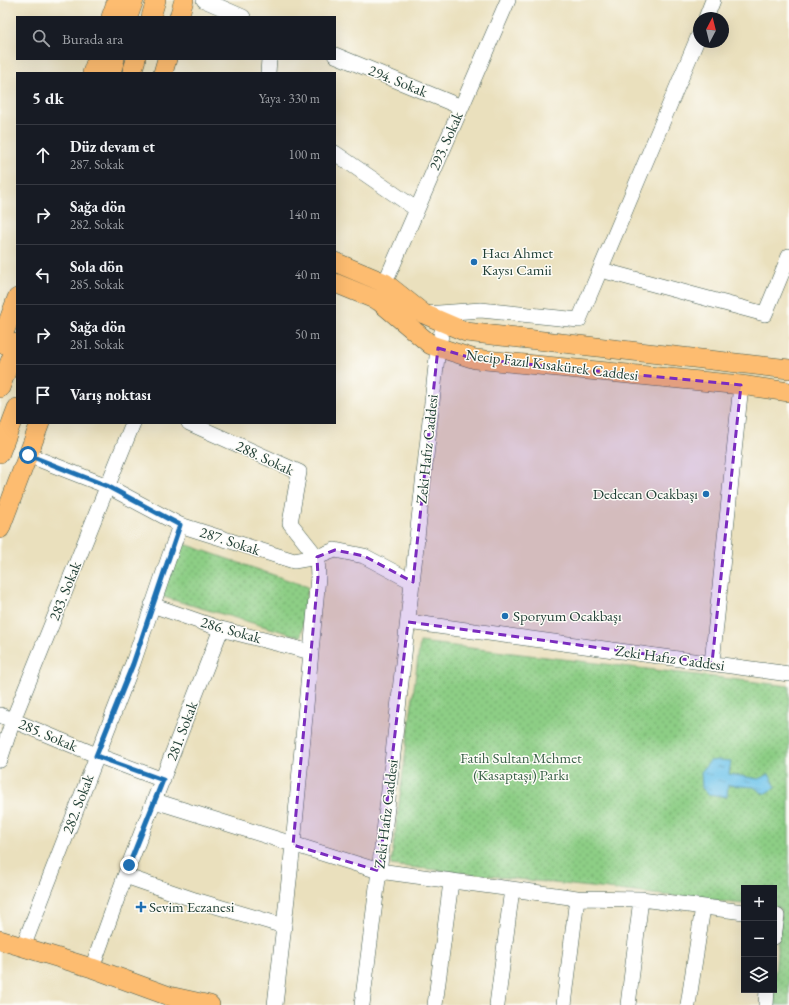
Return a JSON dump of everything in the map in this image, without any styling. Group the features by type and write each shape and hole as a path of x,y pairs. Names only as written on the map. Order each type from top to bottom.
{"main road":[{"path":"111,16 117,0"},
{"path":"128,16 134,0"},
{"path":"151,16 156,0"},
{"path":"179,16 184,0"},
{"path":"92,72 97,60"},
{"path":"111,72 115,60"},
{"path":"132,72 136,60"},
{"path":"163,72 167,60"},
{"name":"Necip Fazıl Kısakürek Caddesi","path":"336,262 385,283 424,314 466,332 789,369"},
{"name":"Necip Fazıl Kısakürek Caddesi","path":"336,283 379,301 431,345 475,359 741,385 789,392"},
{"path":"0,344 16,301"},
{"path":"0,388 16,346"},
{"path":"0,453 16,411"},
{"path":"0,529 40,424"},
{"path":"0,940 92,968 169,996 210,1005"}],"street":[{"path":"204,0 241,16"},
{"path":"708,12 713,0"},
{"name":"293. Sokak","path":"385,283 505,1"},
{"path":"424,314 481,310 579,320 694,48"},
{"name":"294. Sokak","path":"336,55 461,107"},
{"path":"268,72 269,60"},
{"path":"336,154 416,209"},
{"path":"601,270 765,314 789,256"},
{"name":"Zeki Hafız Caddesi","path":"362,1005 413,582 438,348 444,323"},
{"path":"712,663 741,385"},
{"name":"283. Sokak","path":"0,760 7,718 133,424"},
{"name":"288. Sokak","path":"191,424 299,472 290,523 317,557"},
{"name":"287. Sokak","path":"28,455 107,486 180,525 294,561 317,557 334,550 364,556 413,582"},
{"name":"282. Sokak","path":"23,947 133,664 180,525"},
{"path":"275,1005 293,845 318,577 317,557"},
{"name":"286. Sokak","path":"152,605 221,629 311,652"},
{"name":"Zeki Hafız Caddesi","path":"408,622 789,674"},
{"name":"281. Sokak","path":"92,968 125,876 221,629"},
{"name":"285. Sokak","path":"7,718 96,756 163,780"},
{"path":"155,801 379,871 577,898 640,899 741,912"},
{"path":"125,876 194,900 284,926"},
{"path":"435,1005 451,882"},
{"path":"497,1005 512,889"},
{"path":"564,1005 577,898"},
{"path":"628,1005 640,899"},
{"path":"688,1005 703,907"},
{"path":"766,1005 767,993"}],"highlighted area":[{"path":"438,348 475,359 741,385 712,663 408,622 379,871 293,845 318,577 317,557 335,550 364,556 413,582"}],"green space":[{"path":"179,542 308,587 301,637 160,596"},
{"name":"Fatih Sultan Mehmet (Kasaptaşı) Parkı","path":"420,642 789,686 789,1005 772,1005 773,993 777,993 777,951 781,908 777,907 777,885 741,885 741,904 391,865"}],"water":[{"path":"710,761 731,761 729,774 759,779 769,774 776,787 764,794 754,787 728,785 727,797 708,794 702,788 701,772"}],"place":[{"name":"Hacı Ahmet Kaysı Camii","path":"474,262"},
{"name":"Dedecan Ocakbaşı","path":"706,494"},
{"name":"Sporyum Ocakbaşı","path":"505,616"},
{"name":"Sevim Eczanesi","path":"141,907"}],"route":[{"path":"28,455 107,486 180,525 133,664 96,756 163,780 129,865"}]}
